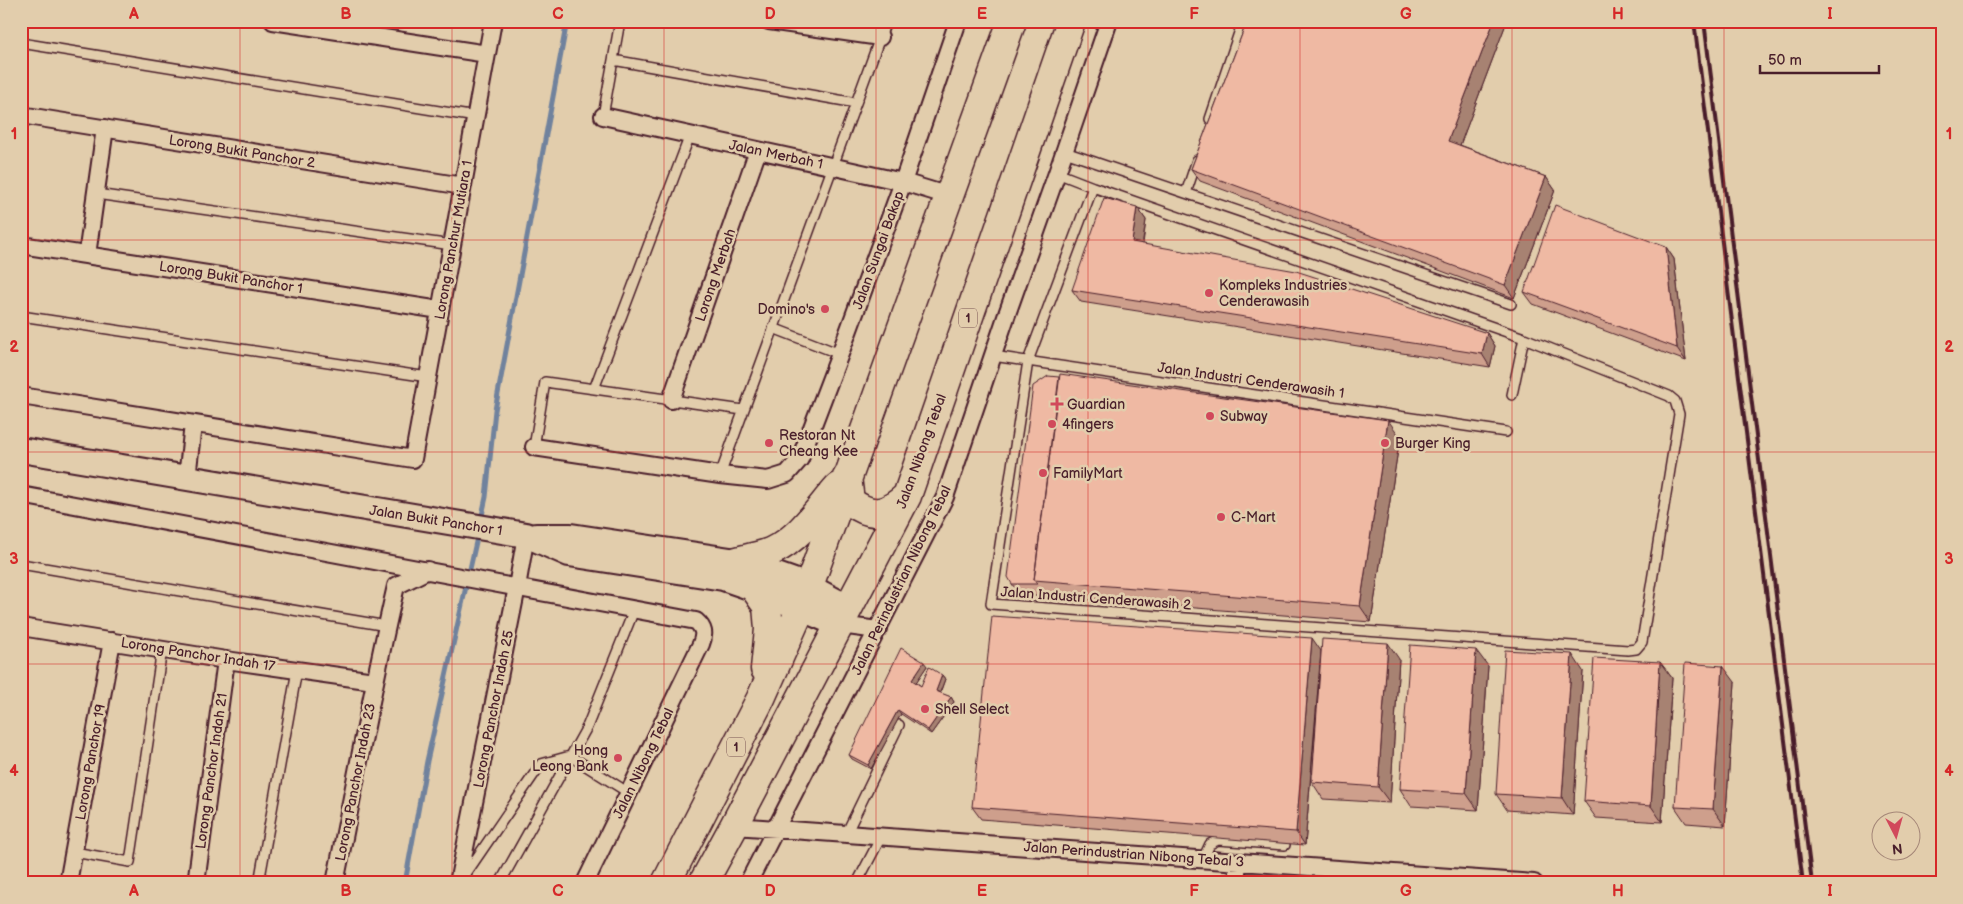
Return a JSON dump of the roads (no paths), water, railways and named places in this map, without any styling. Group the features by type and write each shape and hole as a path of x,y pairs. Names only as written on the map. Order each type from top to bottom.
{"highway":[{"name":"1","path":"666,883 761,698 805,597 1012,21"},
{"name":"Jalan Nibong Tebal","path":"703,883 907,496 1071,21"},
{"path":"848,477 850,501 859,508 870,512 883,512 896,506 907,496"},
{"path":"736,561 773,551 786,544 797,535 848,477"},
{"path":"755,589 767,606 769,629 761,698"}],"street":[{"path":"273,21 487,54"},
{"name":"Lorong Panchur Mutiara 1","path":"193,424 413,460 493,21"},
{"path":"769,21 880,37"},
{"name":"Jalan Sungai Bakap","path":"720,475 768,480 787,474 800,459 903,182 958,21"},
{"name":"Jalan Perindustrian Nibong Tebal","path":"748,883 945,497 992,356 1065,152 1108,21"},
{"name":"Lorong Bukit Panchor 2","path":"21,115 463,186"},
{"name":"Jalan Merbah 1","path":"603,116 903,182 948,196"},
{"path":"87,255 105,128"},
{"name":"Lorong Merbah","path":"671,400 758,150"},
{"name":"Lorong Bukit Panchor 1","path":"21,244 440,310"},
{"path":"21,396 193,424 188,478"},
{"path":"534,447 720,475"},
{"name":"Jalan Bukit Panchor 1","path":"21,450 525,535 569,554 723,578 755,589 805,597 845,616"},
{"path":"21,495 510,585 634,610"},
{"path":"525,535 571,536 736,561 805,597"},
{"name":"Lorong Panchor Indah 25","path":"459,883 510,585 525,535"},
{"name":"Lorong Panchor Indah 23","path":"335,883 370,712 374,681 396,586 428,570"},
{"name":"Jalan Nibong Tebal","path":"585,883 701,644 704,633 696,621 634,610"},
{"path":"845,616 878,630"},
{"name":"Lorong Panchor Indah 17","path":"21,627 226,660 374,681"},
{"name":"Lorong Panchor 19","path":"68,883 112,641"},
{"name":"Lorong Panchor Indah 21","path":"199,882 226,660"},
{"name":"Jalan Perindustrian Nibong Tebal 3","path":"734,826 1534,883"},
{"path":"1236,883 1238,862"}],"lane":[{"path":"603,116 620,21"},
{"path":"720,475 886,21"},
{"path":"1207,130 1242,21"},
{"path":"21,44 476,116"},
{"path":"613,60 856,104"},
{"path":"594,389 690,135"},
{"path":"1186,193 1201,148"},
{"path":"1065,152 1511,304"},
{"path":"1057,173 1524,338 1512,395"},
{"name":"Jalan Industri Cenderawasih 2","path":"1093,187 1028,361 991,604 1628,650 1636,649 1642,642 1679,414 1675,401 1669,396 1524,338"},
{"path":"96,194 452,245"},
{"path":"21,316 428,377"},
{"path":"773,328 840,354"},
{"name":"Jalan Industri Cenderawasih 1","path":"992,356 1506,432"},
{"path":"534,447 545,382 743,410"},
{"path":"21,564 387,626"},
{"path":"500,883 587,727 634,610"},
{"path":"74,852 130,862 162,650"},
{"path":"259,883 297,670"},
{"path":"846,834 899,725"},
{"path":"459,883 541,764 570,756 629,793"},
{"path":"857,883 881,836"},
{"path":"1204,859 1210,844 1218,840 1285,845"}],"waterway":[{"path":"481,520 486,497 495,410 567,21"},
{"path":"405,883 427,761 478,533"}],"railway":[{"path":"1694,21 1803,883"},
{"path":"1704,21 1812,883"}],"place":[{"name":"Kompleks Industries Cenderawasih","path":"1209,293"},
{"name":"Domino's","path":"825,309"},
{"name":"Guardian","path":"1057,404"},
{"name":"Subway","path":"1210,416"},
{"name":"4fingers","path":"1052,424"},
{"name":"Restoran Nt Cheang Kee","path":"769,443"},
{"name":"Burger King","path":"1385,443"},
{"name":"FamilyMart","path":"1043,473"},
{"name":"C-Mart","path":"1221,517"},
{"name":"Shell Select","path":"925,709"},
{"name":"Hong Leong Bank","path":"618,758"}]}
